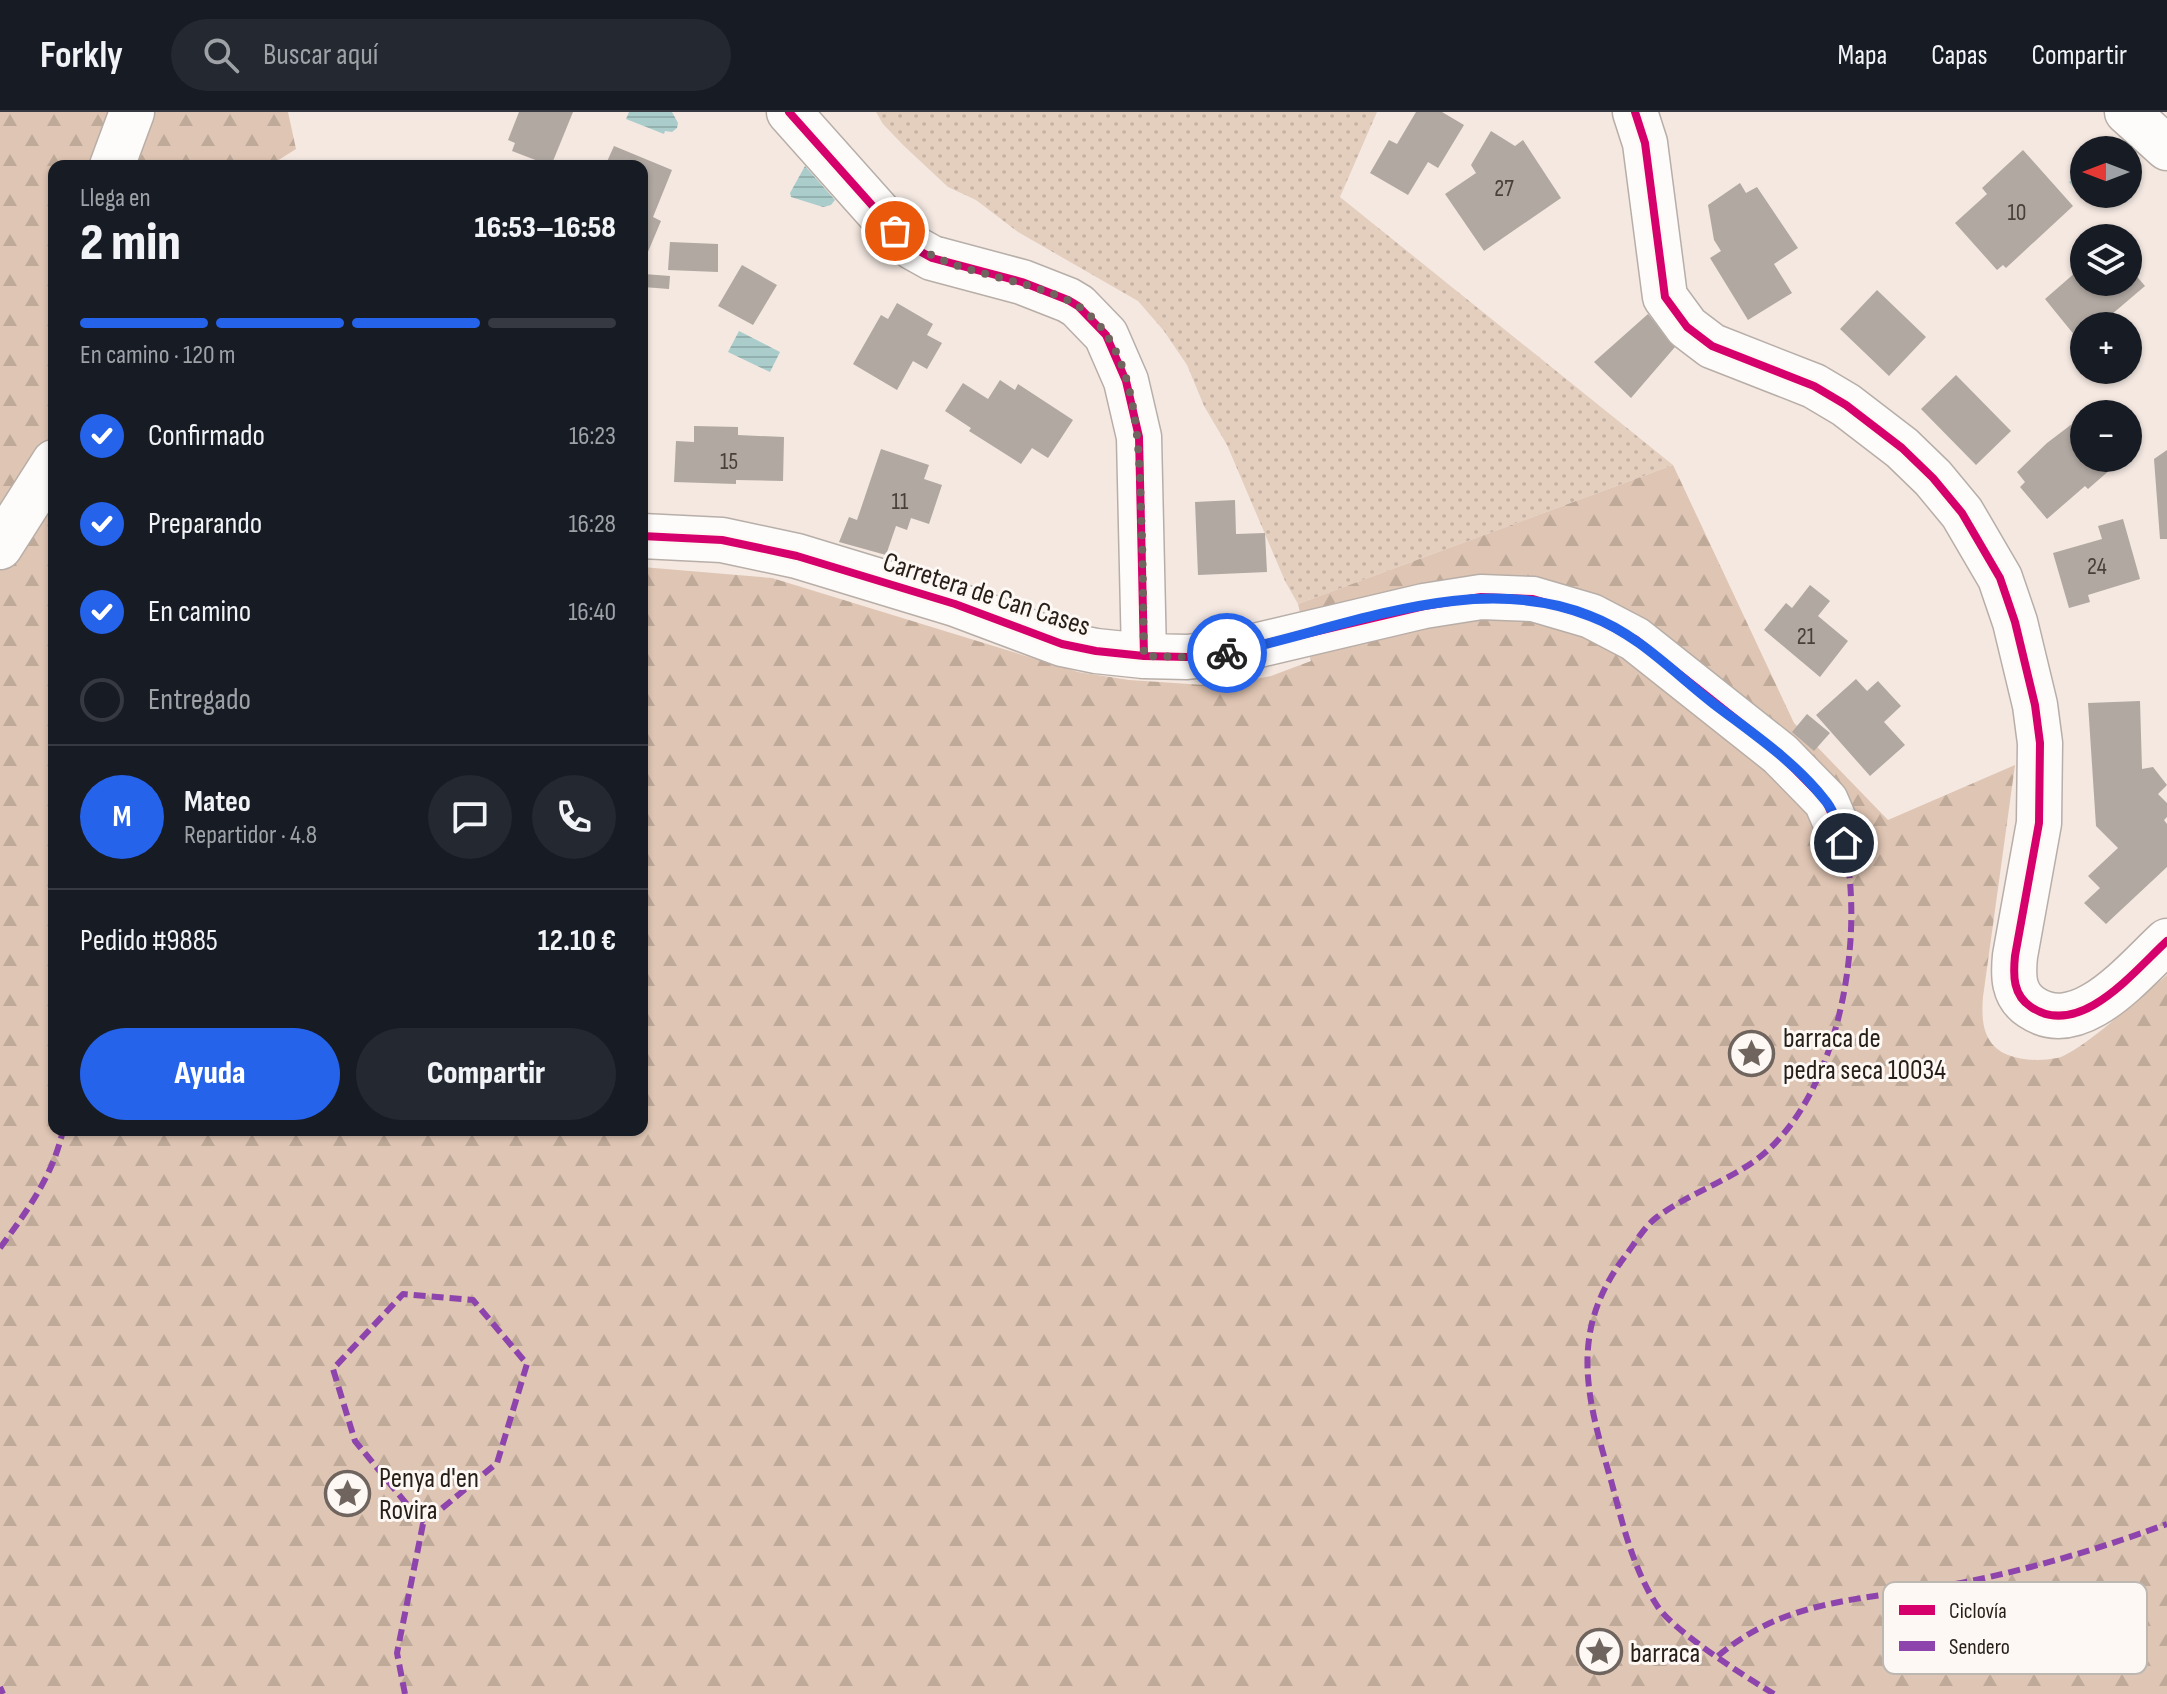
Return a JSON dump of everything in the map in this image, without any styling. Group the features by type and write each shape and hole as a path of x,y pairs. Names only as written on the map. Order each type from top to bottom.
{"street":[{"path":"114,160 132,112"},
{"path":"789,112 895,231 914,248 932,258 1022,282 1068,300 1106,335 1126,381 1139,437 1144,656"},
{"path":"1635,112 1645,143 1665,297 1687,327 1712,346 1814,386 1846,405 1891,439 1933,478 1962,513 2000,578 2015,622 2035,705 2040,743 2039,823 2013,976 2019,994 2027,1004 2048,1015 2063,1017 2088,1010 2167,941"},
{"path":"2127,112 2167,148"},
{"path":"0,547 48,471"},
{"name":"Carretera de Can Cases","path":"648,536 722,540 797,556 955,604 1062,644 1144,656 1187,657 1229,652 1424,606 1481,597 1533,599 1591,616 1635,639 1780,754 1826,801 1844,843"}],"shaded area":[{"path":"876,112 1377,112 1340,197 1673,465 1298,604 1285,581 1227,445 1204,406 1187,365 1164,331 1138,301 1018,232 976,200 948,187 903,145"}],"green space":[{"path":"0,112 288,112 296,149 279,160 48,160 48,1136 648,1136 648,568 772,578 1078,672 1129,680 1220,686 1271,676 1311,661 1298,604 1673,465 1794,723 1888,820 2015,765 1983,997 1983,1023 1993,1045 2008,1055 2026,1059 2051,1059 2067,1054 2081,1046 2167,975 2167,1694 0,1694"}],"water":[{"path":"629,112 672,112 678,123 677,128 664,134 626,119"},
{"path":"805,166 835,200 831,205 823,207 791,197 790,193"},
{"path":"739,331 780,352 770,372 728,352"}],"building":[{"path":"519,112 573,112 553,160 535,160 512,151 515,143 508,140"},
{"path":"1416,112 1442,112 1464,125 1438,168 1428,162 1408,195 1370,173 1389,140 1397,144"},
{"path":"1491,131 1515,146 1523,140 1561,198 1484,251 1445,194 1476,173 1471,165"},
{"path":"614,146 648,160 608,160"},
{"path":"2023,150 2070,203 2071,208 2006,268 2003,265 1997,270 1955,223 1987,194 1982,188"},
{"path":"648,160 672,170 653,217 661,221 648,252"},
{"path":"1740,183 1746,193 1757,187 1798,248 1774,264 1792,293 1748,320 1710,258 1721,251 1714,240 1708,205"},
{"path":"670,242 718,244 718,272 668,270"},
{"path":"742,265 777,285 753,325 718,306"},
{"path":"648,274 670,276 669,289 648,287"},
{"path":"2070,277 2070,296 2133,296 2114,312 2070,312 2070,330 2045,299"},
{"path":"1877,290 1926,337 1889,376 1840,329"},
{"path":"897,303 933,324 927,335 942,343 927,369 913,361 897,390 853,364 881,315 888,319"},
{"path":"1648,314 1675,347 1631,398 1594,362"},
{"path":"1956,375 2011,431 1976,465 1921,409"},
{"path":"1000,380 1015,390 1018,384 1073,420 1048,458 1032,448 1021,464 969,431 971,428 945,411 963,383 988,399"},
{"path":"694,426 738,427 738,435 784,437 783,481 736,480 736,484 674,482 676,441 694,442"},
{"path":"2070,426 2070,472 2108,472 2088,489 2085,486 2047,519 2020,487 2025,482 2017,472"},
{"path":"881,449 929,465 924,479 942,485 929,524 911,518 907,530 896,526 886,555 839,542 849,517 857,520"},
{"path":"2167,450 2167,539 2160,539 2154,459"},
{"path":"1235,500 1236,534 1265,533 1267,572 1198,575 1195,502"},
{"path":"2123,519 2140,579 2088,595 2090,602 2069,608 2053,553 2102,539 2098,526"},
{"path":"1810,585 1830,601 1818,616 1848,641 1820,677 1764,630 1786,603 1792,608"},
{"path":"1856,679 1867,691 1878,681 1901,706 1884,722 1905,745 1870,776 1816,715"},
{"path":"2140,701 2142,769 2153,767 2167,785 2158,794 2167,803 2167,817 2164,820 2167,824 2167,867 2106,924 2084,903 2100,888 2088,876 2118,848 2096,826 2088,703"},
{"path":"1807,714 1830,733 1814,751 1792,732"}],"marked path":[{"path":"1774,1694 1680,1629 1667,1618 1650,1593 1625,1532 1595,1423 1590,1394 1589,1339 1595,1311 1607,1283 1648,1225 1669,1209 1756,1160 1785,1133 1808,1098 1826,1058 1848,969 1850,881 1844,843"},
{"path":"0,1248 46,1178 62,1136"},
{"path":"405,1694 397,1653 423,1524 497,1463 527,1364 473,1300 403,1294 333,1369 355,1441 423,1524"},
{"path":"1965,1582 2090,1550 2167,1524"},
{"path":"1718,1656 1774,1621 1834,1603 1883,1595"},
{"path":"0,1687 3,1694"}],"cycle path":[{"path":"789,112 895,231 914,248 932,258 1022,282 1068,300 1106,335 1126,381 1139,437 1144,656"},
{"path":"1635,112 1645,143 1665,297 1687,327 1712,346 1814,386 1846,405 1902,448 1933,478 1962,513 2000,578 2015,622 2035,705 2040,743 2039,823 2014,963 2014,978 2021,997 2031,1007 2050,1015 2068,1015 2087,1009 2122,984 2167,941"},
{"path":"648,536 722,540 797,556 955,604 1062,644 1144,656 1187,657 1229,652 1424,606 1481,597 1533,599 1591,616 1635,639 1780,754 1826,801 1844,843"}],"way so far":[{"path":"895,231 914,248 932,258 1022,282 1068,300 1106,335 1126,381 1139,437 1144,656 1187,657 1227,653"}],"place":[{"name":"barraca de pedra seca 10034","path":"1752,1053"},
{"name":"Penya d'en Rovira","path":"348,1493"},
{"name":"barraca","path":"1599,1652"}],"route":[{"path":"1227,653 1424,606 1481,597 1533,599 1591,616 1635,639 1780,754 1826,801 1844,843"}]}
